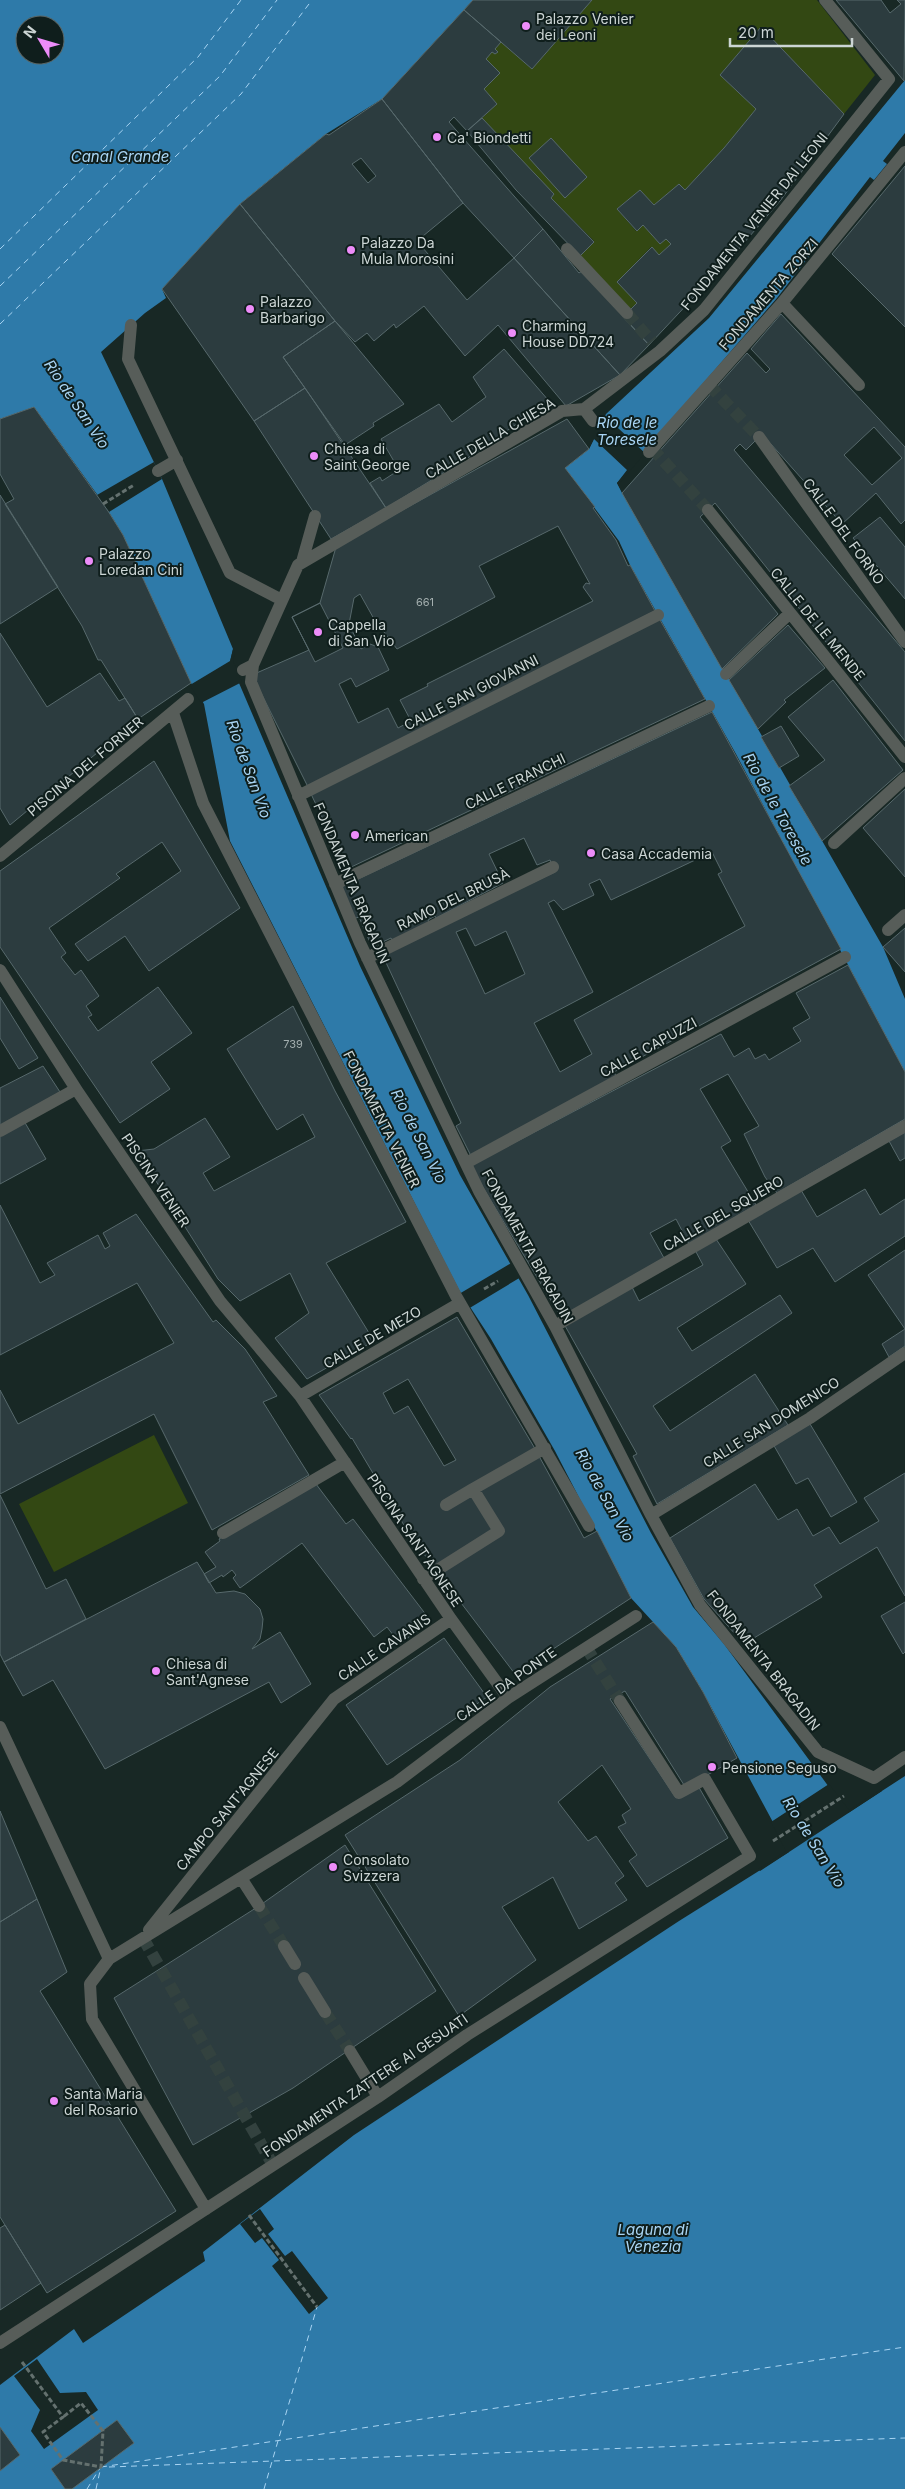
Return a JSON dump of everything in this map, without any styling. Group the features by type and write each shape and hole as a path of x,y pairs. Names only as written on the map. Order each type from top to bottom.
{"street":[{"name":"FONDAMENTA VENIER DAI LEONI","path":"584,409 656,347 704,310 889,79 825,0"},
{"name":"FONDAMENTA ZORZI","path":"649,452 782,303 905,152"},
{"path":"567,249 627,313"},
{"path":"782,303 859,385"},
{"path":"131,325 128,359 230,573 282,600 298,564 302,562 315,516"},
{"path":"584,409 593,421"},
{"name":"CALLE DELLA CHIESA","path":"302,562 398,508 562,411 584,409"},
{"name":"CALLE DEL FORNO","path":"759,437 905,642"},
{"path":"158,471 177,460"},
{"name":"CALLE DE LE MENDE","path":"708,510 905,757"},
{"name":"FONDAMENTA BRAGADIN","path":"282,600 248,667 251,682 367,958 479,1192 555,1326 651,1514 700,1605 818,1752 874,1778 905,1757"},
{"path":"726,674 790,613"},
{"name":"CALLE SAN GIOVANNI","path":"298,796 658,616"},
{"name":"PISCINA DEL FORNER","path":"0,856 188,699"},
{"name":"CALLE FRANCHI","path":"335,884 709,706"},
{"name":"FONDAMENTA VENIER","path":"172,713 203,803 460,1303 546,1448 589,1526"},
{"path":"834,843 905,778"},
{"name":"RAMO DEL BRUSÀ","path":"367,958 553,867"},
{"path":"888,930 905,915"},
{"name":"CALLE CAPUZZI","path":"466,1163 844,957"},
{"name":"PISCINA VENIER","path":"0,970 76,1089 220,1301 300,1396"},
{"path":"0,1131 76,1089"},
{"name":"CALLE DEL SQUERO","path":"555,1326 905,1126"},
{"name":"CALLE DE MEZO","path":"300,1396 460,1303"},
{"name":"CALLE SAN DOMENICO","path":"651,1514 810,1418 905,1353"},
{"name":"PISCINA SANT'AGNESE","path":"300,1396 423,1579 508,1698"},
{"path":"446,1505 546,1448"},
{"path":"223,1532 345,1462"},
{"path":"423,1579 499,1531 474,1489"},
{"name":"CALLE DA PONTE","path":"397,1782 508,1698 636,1616"},
{"name":"CALLE CAVANIS","path":"334,1699 451,1619"},
{"name":"CAMPO SANT'AGNESE","path":"143,1938 334,1699"},
{"name":"FONDAMENTA ZATTERE AI GESUATI","path":"0,2343 378,2097 467,2035 750,1856 705,1779 679,1794 620,1701"},
{"path":"0,1727 109,1959"},
{"name":"CAMPO SANT'AGNESE","path":"206,2209 92,2019 90,1984 109,1959 397,1782"},
{"path":"241,1878 259,1906"},
{"path":"284,1946 295,1964"},
{"path":"304,1978 325,2012"},
{"path":"350,2051 378,2097"}],"path":[{"path":"103,504 138,483"},
{"path":"786,1833 829,1806"},
{"path":"250,2216 318,2306"},
{"path":"27,2370 62,2417"},
{"path":"81,2403 87,2410 102,2431 101,2468 63,2460 43,2432 62,2417 81,2403"}],"green space":[{"path":"592,0 817,0 875,75 844,114 761,27 720,75 756,109 724,148 685,190 679,184 654,205 640,190 617,209 636,231 643,225 660,244 666,239 671,244 659,255 651,247 617,282 637,303 630,309 580,256 594,241 551,198 553,194 482,118 497,104 484,89 499,73 486,59 492,52 497,52 495,49 501,42 532,69"},
{"path":"154,1435 188,1503 54,1572 19,1504"}],"water":[{"name":"Laguna di Venezia","path":"0,0 473,0 382,99 326,134 240,204 162,289 166,298 145,313 101,352 162,479 233,649 230,662 360,966 460,1175 528,1295 651,1533 693,1607 724,1644 848,1813 905,1776 905,2489 0,2489 0,2385 74,2329 83,2343 205,2261 203,2252 354,2135 679,1921 789,1852 703,1692 676,1647 631,1598 555,1451 491,1339 459,1290 230,841 204,704 191,683 123,535 104,504 34,407 0,419"},
{"name":"Rio de le Toresele","path":"905,80 905,133 883,161 887,164 874,180 870,177 777,298 617,483 883,947 905,999 905,1072 736,754 630,565 619,541 565,468 589,449 606,414 709,318"}],"pier":[{"path":"604,413 645,453 620,483 624,491 622,493 617,483 627,470 594,439 589,449 587,447"},
{"path":"154,462 162,479 109,512 97,495"},
{"path":"233,649 235,652 233,661 242,682 201,703 190,685 230,661"},
{"path":"513,1262 521,1277 468,1309 459,1294"},
{"path":"829,1784 849,1810 881,1789 882,1791 760,1871 758,1869 786,1851 771,1822"},
{"path":"260,2209 274,2229 268,2234 285,2256 292,2251 328,2298 309,2314 272,2266 279,2260 262,2238 255,2243 240,2224"},
{"path":"37,2359 60,2393 86,2392 98,2410 44,2449 31,2431 40,2410 14,2376"}],"building":[{"name":"Palazzo Venier dei Leoni","path":"473,0 592,0 532,69 464,10"},
{"path":"836,0 881,0 890,13 901,4 897,0 905,0 904,81"},
{"name":"Ca' Biondetti","path":"464,10 501,42 495,49 498,52 495,54 492,52 486,59 500,73 484,89 497,104 467,131 454,117 449,122 543,229 514,258 463,203 382,99"},
{"path":"761,27 844,114 780,201 737,251 649,345 623,317 637,303 617,282 652,247 659,255 671,244 666,239 660,244 643,225 637,231 617,209 640,190 654,205 679,184 685,190 724,148 756,109 720,75"},
{"name":"Palazzo Da Mula Morosini","path":"382,99 463,203 417,241 467,300 514,258 620,375 566,406 498,325 465,356 424,306 396,328 394,324 374,341 367,333 355,342 335,321 240,204 326,134 329,135","holes":["361,158 376,176 368,183 352,164"]},
{"path":"482,118 554,194 551,198 594,242 580,256 516,190 467,131"},
{"path":"551,138 587,177 565,198 529,158"},
{"path":"905,166 905,327 832,254"},
{"name":"Palazzo Barbarigo","path":"240,204 335,321 283,357 305,388 254,421 162,289"},
{"path":"543,229 579,273 582,271 649,345 620,375 514,258"},
{"path":"781,314 905,447 905,520 901,524 876,493 842,524 762,434 746,450 740,444 734,450 905,652 905,741 715,503 700,517 778,614 722,669 622,493 747,353 766,373 770,369 751,349","holes":["874,427 902,458 872,485 844,455"]},
{"path":"335,321 404,404 373,423 374,426 345,445 283,357"},
{"path":"504,349 549,401 474,454 386,508 370,483 380,477 382,481 399,470 381,439 439,404 452,422 486,397 473,377"},
{"name":"Chiesa di Saint George","path":"305,388 386,508 331,539 254,421"},
{"name":"Palazzo Loredan Cini","path":"34,407 123,535 191,683 138,719 101,660 98,660 82,626 5,504 14,499 0,474 0,419"},
{"path":"567,419 589,449 565,468 595,507 593,508 616,540 628,566 630,565 655,611 308,787 252,675 309,650 292,617 320,603 336,547","holes":["558,526 590,584 586,583 583,587 593,601 427,684 428,686 400,700 411,721 398,728 388,708 358,723 339,684 351,678 356,687 389,670 378,647 370,644 361,649 349,624 354,598 360,594 374,619 397,649 495,597 479,566"]},
{"path":"0,495 58,587 0,624"},
{"path":"880,517 905,547 905,599 853,538"},
{"name":"Cappella di San Vio","path":"320,603 343,648 315,662 292,617"},
{"path":"659,618 705,699 347,869 311,794"},
{"path":"788,625 825,668 784,700 786,702 758,729 729,680"},
{"path":"0,633 47,707 100,673 119,701 125,698 138,719 10,825 0,808"},
{"path":"833,680 903,770 822,841 789,786 825,760 788,717"},
{"path":"712,712 841,949 614,1072 617,1078 471,1156 456,1126 461,1123 382,954 555,872 550,860 537,865 524,838 489,854 503,883 436,918 435,916 428,920 431,926 394,944 391,938 372,947 359,917 353,919 339,888","holes":["712,852 722,872 718,874 745,926 574,1020 592,1054 560,1072 534,1023 593,992 548,903 554,900 563,910 594,895 589,884 600,879 611,900","466,928 475,946 506,931 525,974 485,994 456,932"]},
{"path":"781,726 799,756 779,768 761,737"},
{"path":"154,761 240,908 149,971 125,936 88,961 75,944 181,871 162,842 116,874 120,878 49,928 66,953 61,957 75,975 81,970 99,996 86,1006 92,1015 88,1017 98,1031 158,987 192,1033 151,1062 170,1089 120,1123 0,947 0,871"},
{"path":"905,789 905,877 863,828"},
{"path":"905,928 905,972 883,947"},
{"path":"848,965 905,1072 905,1119 777,1193 765,1177 744,1134 759,1126 728,1074 700,1089 731,1141 721,1147 756,1205 689,1244 676,1219 650,1233 664,1258 561,1317 470,1166 721,1034 734,1057 749,1048 755,1059 765,1054 769,1060 801,1041 793,1028 810,1018 796,993"},
{"path":"0,997 38,1058 19,1069 0,1038"},
{"path":"293,1006 335,1091 406,1222 326,1263 374,1341 307,1379 275,1338 309,1313 290,1273 240,1301 218,1279 137,1151 154,1149 205,1118 230,1157 203,1173 214,1191 315,1137 303,1114 277,1130 227,1049"},
{"path":"43,1066 60,1092 0,1126 0,1088"},
{"path":"24,1121 46,1159 0,1184 0,1135"},
{"path":"905,1132 905,1158 900,1161 889,1141"},
{"path":"865,1189 880,1215 905,1199 905,1236 835,1282 813,1248 777,1268 748,1220 801,1190 817,1217"},
{"path":"0,1205 40,1283 55,1275 47,1263 98,1235 105,1249 110,1246 103,1233 136,1214 213,1322 216,1320 245,1349 277,1396 263,1402 309,1475 212,1530 154,1414 0,1494 0,1390 18,1424 174,1343 137,1283 0,1355"},
{"path":"716,1239 746,1284 677,1328 692,1351 780,1295 792,1313 653,1406 670,1431 755,1374 788,1425 657,1504 633,1456 637,1454 564,1324 631,1285 639,1301 703,1265 695,1250"},
{"path":"905,1250 905,1329 868,1275"},
{"path":"457,1317 534,1447 584,1538 597,1531 631,1598 515,1674 411,1537 352,1438 319,1395","holes":["408,1379 456,1460 444,1466 408,1406 394,1414 383,1393"]},
{"path":"905,1329 905,1346 889,1357 882,1344"},
{"path":"810,1424 857,1502 831,1517 808,1478 796,1484 773,1444"},
{"path":"905,1473 905,1596 877,1547 814,1585 822,1597 744,1644 704,1599 670,1538 755,1484 778,1520 797,1509 813,1536 829,1527 840,1544 879,1521 864,1498"},
{"path":"316,1484 346,1524 353,1519 430,1620 400,1644 387,1627 374,1637 302,1543 240,1588 233,1578 236,1575 232,1570 223,1577 222,1575 209,1583 204,1574 216,1567 205,1552 220,1541 219,1539"},
{"path":"0,1495 46,1589 66,1579 86,1619 4,1662 0,1654"},
{"name":"Chiesa di Sant'Agnese","path":"197,1562 216,1593 234,1591 245,1594 260,1609 263,1619 260,1639 252,1649 280,1632 311,1684 281,1703 269,1682 105,1769 53,1680 23,1696 4,1662"},
{"path":"905,1602 905,1652 903,1654 881,1616"},
{"path":"653,1622 676,1647 703,1692 737,1758 690,1785 684,1785 625,1691 610,1699 676,1798 697,1784 728,1838 647,1887 629,1861 637,1855 618,1827 626,1823 622,1815 631,1809 602,1765 558,1802 588,1841 596,1836 624,1876 615,1883 627,1900 579,1929 553,1877 502,1907 536,1960 459,2016 345,1835 460,1760 550,1687"},
{"path":"444,1638 487,1697 387,1765 346,1705"},
{"path":"0,1811 37,1899 0,1922"},
{"path":"345,1845 436,1991 293,2088 193,2145 114,1998 259,1906"},
{"name":"Santa Maria del Rosario","path":"37,1899 67,1972 40,1991 176,2211 47,2293 0,2217 0,1922"},
{"path":"5,2225 41,2283 0,2310 0,2228"},
{"path":"117,2420 134,2443 72,2489 65,2489 51,2469"},
{"path":"0,2427 20,2455 0,2471"}],"ferry route":[{"path":"0,249 198,57 241,0"},
{"path":"0,286 220,76 277,0"},
{"path":"0,324 241,94 312,0"},
{"path":"264,2489 317,2307"},
{"path":"101,2467 905,2347"},
{"path":"109,2467 905,2438"},
{"path":"87,2489 100,2468"},
{"path":"96,2489 100,2471"}],"tunnel":[{"path":"627,313 652,342"},
{"path":"709,385 759,437"},
{"path":"652,448 708,510"},
{"path":"586,1647 620,1701"},
{"path":"259,1906 284,1946"},
{"path":"143,1938 273,2165"},
{"path":"325,2012 350,2051"}],"place":[{"name":"Palazzo Venier dei Leoni","path":"526,26"},
{"name":"Ca' Biondetti","path":"437,137"},
{"name":"Palazzo Da Mula Morosini","path":"351,250"},
{"name":"Palazzo Barbarigo","path":"250,309"},
{"name":"Charming House DD724","path":"512,333"},
{"name":"Chiesa di Saint George","path":"314,456"},
{"name":"Palazzo Loredan Cini","path":"89,561"},
{"name":"Cappella di San Vio","path":"318,632"},
{"name":"American","path":"355,835"},
{"name":"Casa Accademia","path":"591,853"},
{"name":"Chiesa di Sant'Agnese","path":"156,1671"},
{"name":"Pensione Seguso","path":"712,1767"},
{"name":"Consolato Svizzera","path":"333,1867"},
{"name":"Santa Maria del Rosario","path":"54,2101"}],"water label":[{"name":"Canal Grande","path":"120,156"},
{"name":"Rio de San Vio","path":"77,404"},
{"name":"Rio de San Vio","path":"249,769"},
{"name":"Rio de San Vio","path":"419,1136"},
{"name":"Rio de San Vio","path":"605,1495"},
{"name":"Rio de San Vio","path":"814,1842"}]}
